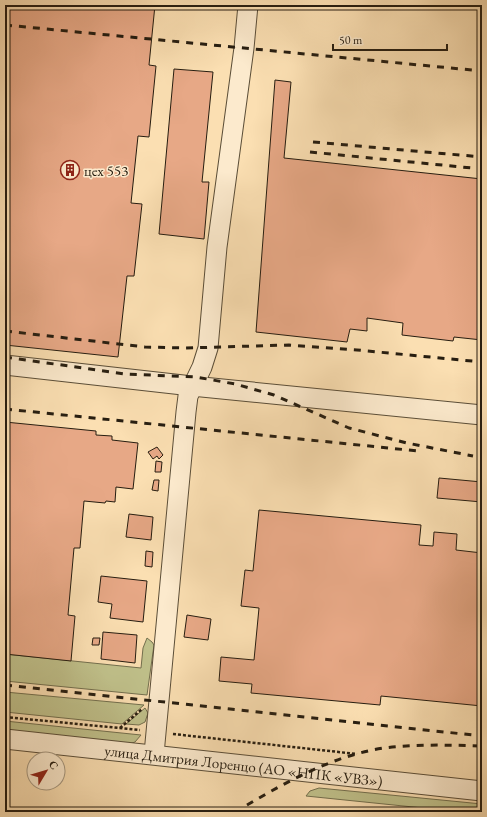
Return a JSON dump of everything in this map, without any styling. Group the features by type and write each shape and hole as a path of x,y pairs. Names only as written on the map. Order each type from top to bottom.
{"lane":[{"path":"154,754 186,412 192,386 202,367 208,348 217,247 244,48 248,5"},
{"path":"5,365 192,386 482,415"},
{"name":"улица Дмитрия Лоренцо (АО «НПК «УВЗ»)","path":"5,740 154,754 306,774 482,791"}],"path":[{"path":"119,728 147,705"},
{"path":"5,717 357,754"}],"green space":[{"path":"147,638 154,645 147,695 5,681 5,654 141,668 143,648"},
{"path":"5,692 144,705 122,724 5,712"},
{"path":"145,708 148,713 145,722 139,725 126,724"},
{"path":"5,721 141,735 135,742 129,744 5,733"},
{"path":"319,788 482,804 482,812 462,812 306,796 310,791"}],"building":[{"name":"цех 553","path":"5,5 155,5 149,65 156,66 149,137 138,136 131,203 142,204 134,276 127,276 118,357 5,345"},
{"path":"174,69 213,72 202,182 209,182 204,239 159,234"},
{"path":"275,80 291,82 284,158 482,179 482,340 454,337 453,341 402,335 403,323 367,318 367,331 350,329 347,342 256,332"},
{"path":"5,422 96,431 96,435 112,436 112,440 138,443 133,489 116,487 115,502 106,501 105,503 84,501 80,548 74,548 68,615 75,616 71,661 5,654"},
{"path":"157,447 163,455 159,459 157,456 153,459 148,452"},
{"path":"156,461 162,462 161,472 155,472"},
{"path":"439,478 482,482 482,502 437,498"},
{"path":"154,480 159,480 158,491 152,490"},
{"path":"259,510 421,525 419,545 433,546 434,532 457,534 456,550 482,553 482,706 381,696 380,705 251,693 252,684 219,681 221,657 254,660 259,608 241,606 245,570 253,571"},
{"path":"129,514 153,517 151,540 126,537"},
{"path":"146,551 153,552 152,567 145,566"},
{"path":"101,576 147,581 143,622 110,618 112,604 98,602"},
{"path":"187,615 211,619 208,640 184,637"},
{"path":"103,632 137,635 135,663 101,659"},
{"path":"93,638 100,638 99,645 92,645"}],"railway":[{"path":"5,25 482,71"},
{"path":"313,142 482,157"},
{"path":"310,152 482,169"},
{"path":"5,331 145,347 186,348 289,345 482,362"},
{"path":"5,357 125,374 196,377 235,384 274,395 349,428 407,443 473,456"},
{"path":"5,409 418,451"},
{"path":"5,685 482,736"},
{"path":"235,812 306,773 364,752 384,748 408,746 482,746"}],"place":[{"name":"цех 553","path":"70,170"}]}
